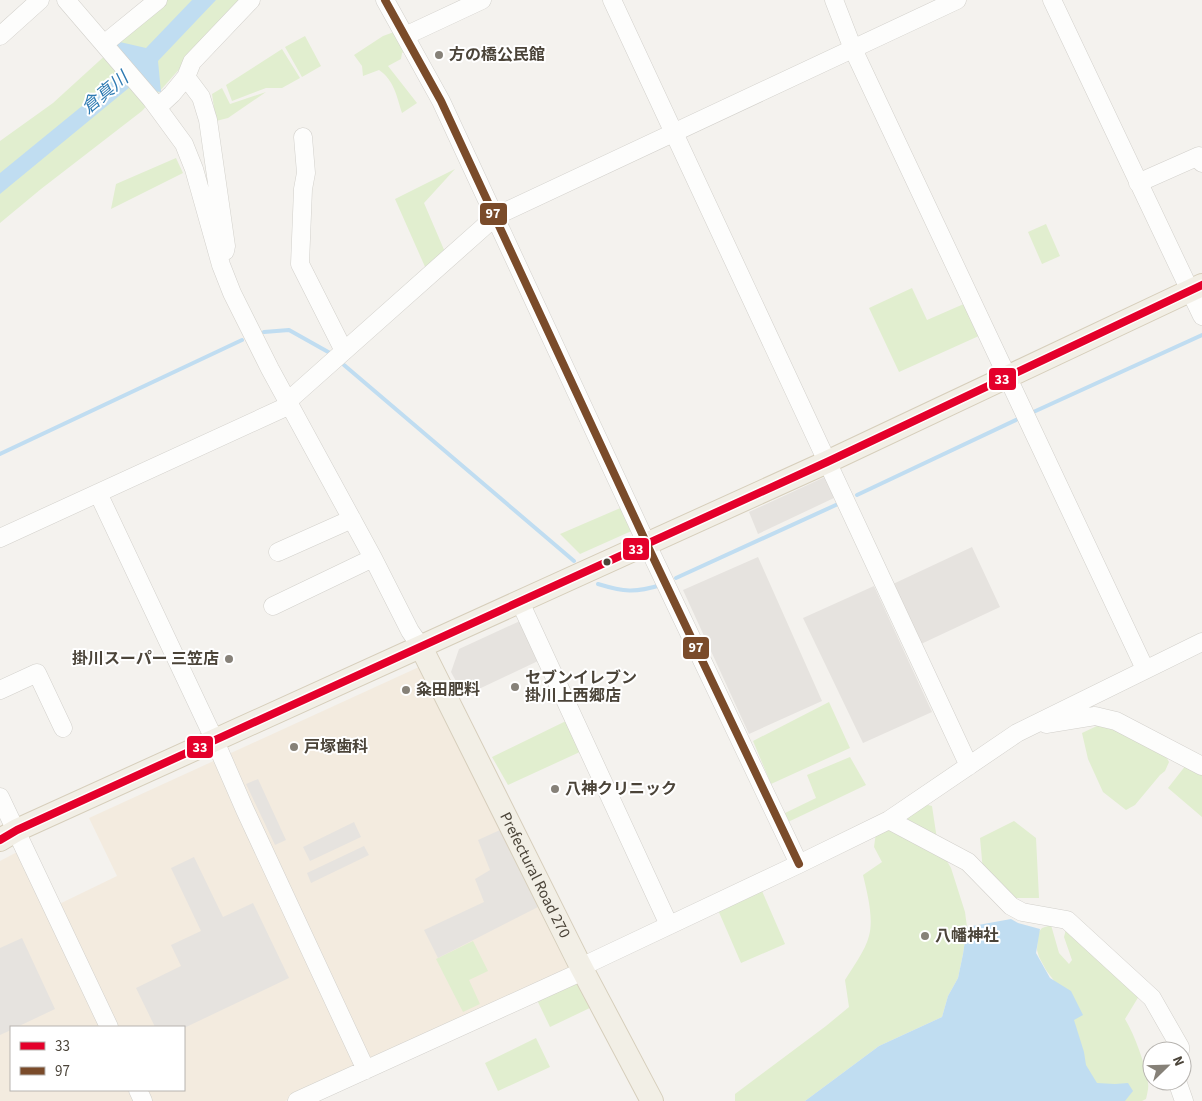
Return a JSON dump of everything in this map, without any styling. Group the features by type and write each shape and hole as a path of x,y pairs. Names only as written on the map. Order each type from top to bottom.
{"main road":[{"path":"5,835 827,462 1196,288"},
{"name":"Prefectural Road 270","path":"421,647 582,969 652,1101"}],"street":[{"path":"0,36 40,0"},
{"path":"66,0 154,103 184,144 194,169 221,265 232,293 410,631 421,647"},
{"path":"107,48 139,7 158,0"},
{"path":"154,103 172,94 186,77 192,62 251,0"},
{"path":"386,0 441,101 496,216 647,544 798,864"},
{"path":"405,36 482,0"},
{"path":"612,0 969,766"},
{"path":"834,0 853,48 1145,668"},
{"path":"0,538 289,403 344,351 496,216 957,0"},
{"path":"1052,0 1138,183 1196,288 1202,316"},
{"path":"186,77 201,97 208,120 226,246 221,265"},
{"path":"303,137 306,173 303,189 300,264 344,351"},
{"path":"1138,183 1199,156 1202,163"},
{"path":"98,493 215,741 245,810 366,1070"},
{"path":"278,552 352,519"},
{"path":"273,606 373,558"},
{"path":"520,602 669,925"},
{"path":"297,1101 582,969 669,925 889,820 1017,733 1145,668 1202,642"},
{"path":"0,690 37,673 63,728"},
{"path":"1031,726 1095,716 1116,721 1202,766"},
{"path":"0,797 5,835 108,1026"},
{"path":"889,820 968,862 1012,906 1022,912 1067,920 1152,998 1176,1041"}],"shaded area":[{"path":"827,476 836,497 758,534 749,512"},
{"path":"972,547 1000,607 921,644 893,584"},
{"path":"758,557 822,701 749,734 683,590"},
{"path":"874,586 932,712 863,743 803,618"},
{"path":"520,621 538,661 464,696 451,672 459,649"},
{"path":"419,667 568,968 285,1101 0,1101 0,861 21,850 49,909 117,876 89,818"},
{"path":"258,779 286,840 275,845 246,784"},
{"path":"354,822 361,837 310,861 303,847"},
{"path":"500,830 538,907 438,958 424,930 484,902 475,879 490,870 478,840"},
{"path":"364,846 369,855 311,883 307,873"},
{"path":"194,857 223,917 253,903 289,978 185,1028 185,1026 155,1026 136,988 181,966 171,945 201,931 171,868"},
{"path":"22,938 55,1009 19,1026 10,1026 10,1030 0,1035 0,948"}],"green space":[{"path":"166,0 241,0 142,111 0,223 0,141 53,103"},
{"path":"394,32 405,51 402,53 401,59 388,66 417,103 402,113 394,89 384,74 379,70 363,76 362,66 354,55 383,36"},
{"path":"305,36 321,66 302,77 285,47"},
{"path":"282,49 300,78 282,88 266,88 232,101 226,85"},
{"path":"222,88 230,104 266,92 228,118 216,121 212,94"},
{"path":"176,158 183,173 111,209 116,184"},
{"path":"455,169 424,203 445,252 426,269 395,199"},
{"path":"1046,224 1060,256 1042,264 1028,232"},
{"path":"912,288 927,320 966,303 981,335 899,372 869,308"},
{"path":"625,506 636,529 580,554 560,534"},
{"path":"829,702 850,748 771,784 753,741"},
{"path":"568,720 582,751 508,785 492,757"},
{"path":"1099,725 1116,727 1165,755 1169,762 1165,771 1135,805 1126,810 1103,792 1088,759 1082,733"},
{"path":"850,757 866,785 788,822 783,814 816,798 807,775"},
{"path":"1190,760 1202,765 1202,817 1168,788"},
{"path":"920,803 932,806 938,846 951,868 965,912 967,927 958,978 948,996 942,1017 879,1046 805,1101 735,1101 735,1094 849,1007 845,980 865,947 871,921 863,875 882,862 874,847 877,825"},
{"path":"1014,821 1036,838 1039,898 1014,898 983,871 980,838"},
{"path":"762,891 785,944 741,963 718,910"},
{"path":"1051,925 1059,953 1069,964 1072,960 1064,937 1067,925 1139,996 1125,1019 1142,1058 1142,1091 1148,1091 1146,1099 1142,1101 1087,1101 1061,990 1046,970 1037,950 1038,933 1042,928"},
{"path":"473,941 488,971 469,980 480,1004 463,1012 436,959"},
{"path":"577,980 594,1006 550,1027 537,1000"},
{"path":"536,1038 550,1067 498,1091 485,1063"}],"water":[{"path":"192,0 216,0 158,61 161,92 154,91 117,45 120,42 146,48"},
{"name":"倉真川","path":"120,75 130,87 0,194 0,173"},
{"path":"1011,919 1040,929 1036,953 1050,978 1071,991 1083,1015 1074,1020 1086,1065 1097,1083 1128,1083 1133,1091 1125,1101 805,1101 879,1046 942,1017 948,996 958,978 967,927"}],"waterway":[{"path":"264,332 289,330 330,353"},
{"path":"1029,414 1202,335"},
{"path":"0,454 242,340"},
{"path":"344,365 574,561"},
{"path":"857,495 1020,418"},
{"path":"676,578 838,504"},
{"path":"598,584 615,589 630,590 661,585"}],"transit line":[{"name":"97","path":"385,0 441,101 651,553 799,864"},
{"name":"33","path":"0,840 17,830 827,462 1202,285"}],"place":[{"name":"方の橋公民館","path":"439,55"},
{"name":"掛川スーパー 三笠店","path":"229,659"},
{"name":"セブンイレブン 掛川上西郷店","path":"515,687"},
{"name":"粂田肥料","path":"406,690"},
{"name":"戸塚歯科","path":"294,747"},
{"name":"八神クリニック","path":"555,789"},
{"name":"八幡神社","path":"925,936"}]}
